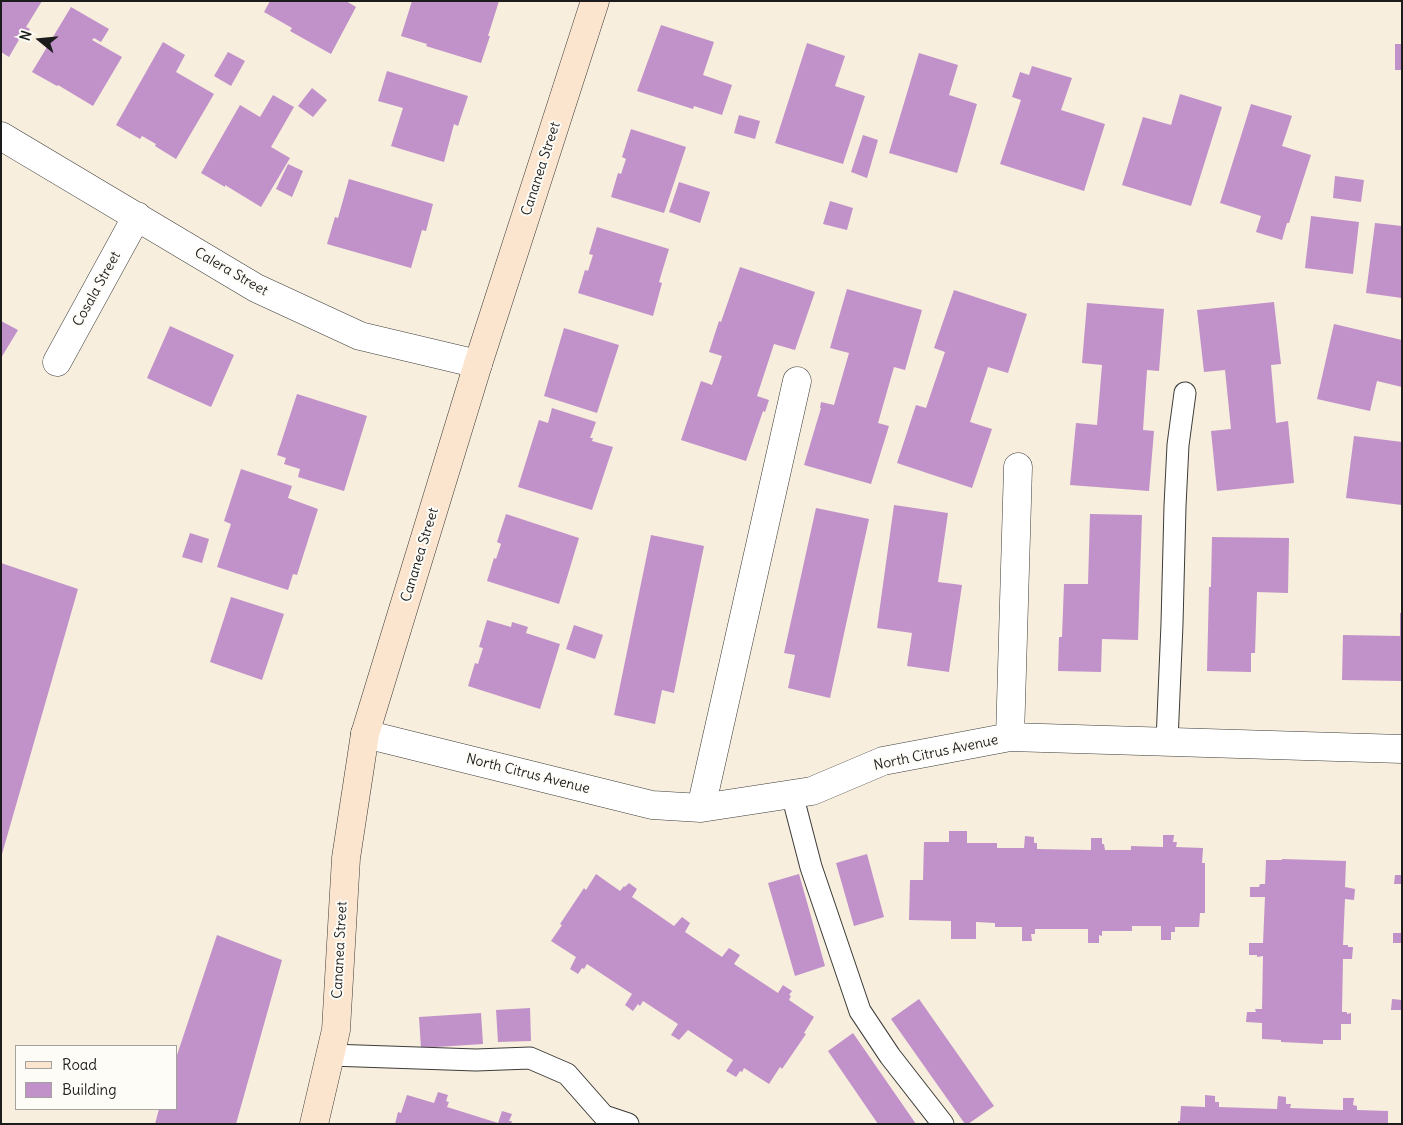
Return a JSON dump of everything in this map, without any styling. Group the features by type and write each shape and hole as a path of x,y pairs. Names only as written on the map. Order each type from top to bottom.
{"street":[{"name":"Cananea Street","path":"314,1124 336,1030 346,858 365,734 478,364 595,1"},
{"name":"Calera Street","path":"1,136 256,288 360,336 478,364"},
{"name":"Cosala Street","path":"57,362 137,216"},
{"path":"701,808 797,381"},
{"path":"1010,737 1018,467"},
{"name":"North Citrus Avenue","path":"365,734 652,805 701,808 812,791 883,761 1010,737 1402,749"}],"lane":[{"path":"1167,742 1176,480 1178,445 1185,394"},
{"path":"792,794 811,867 860,1011 890,1056 943,1124"},
{"path":"330,1055 476,1060 530,1058 567,1074 604,1116 628,1124"}],"building":[{"path":"1,1 42,1 26,27 30,29 24,40 20,38 9,57 1,52"},
{"path":"270,1 346,1 356,7 331,54 290,31 292,28 264,12"},
{"path":"412,1 499,1 481,63 401,36"},
{"path":"71,7 109,29 101,42 94,38 92,40 122,57 93,106 32,72"},
{"path":"661,25 714,42 703,75 732,85 722,115 694,106 693,109 637,91"},
{"path":"163,42 185,55 176,72 214,94 176,159 142,136 140,139 116,125"},
{"path":"807,43 845,56 835,86 865,96 843,164 775,143"},
{"path":"1395,44 1402,44 1402,70 1395,70"},
{"path":"228,52 245,61 231,86 214,76"},
{"path":"919,53 958,65 949,95 977,104 957,173 889,153"},
{"path":"1032,66 1072,78 1061,110 1105,124 1084,191 1000,164 1021,100 1012,97 1020,72 1029,75"},
{"path":"387,71 468,96 458,126 454,124 444,162 391,146 403,108 378,101"},
{"path":"312,88 327,100 313,117 298,106"},
{"path":"1180,94 1222,107 1191,206 1122,185 1143,117 1171,125"},
{"path":"273,95 294,107 271,147 290,158 261,207 201,173 240,105 260,117"},
{"path":"1251,104 1292,116 1282,146 1311,155 1282,240 1256,232 1261,216 1220,203"},
{"path":"739,115 760,121 755,139 734,133"},
{"path":"631,129 686,147 664,213 611,197 618,173 621,174 626,159 622,157"},
{"path":"863,135 878,140 867,178 851,172"},
{"path":"288,164 303,171 292,197 276,189"},
{"path":"1335,176 1364,180 1361,202 1333,198"},
{"path":"349,179 433,204 426,231 422,230 411,268 327,244 335,217 338,218"},
{"path":"679,182 710,192 700,223 669,212"},
{"path":"830,201 853,208 847,230 823,224"},
{"path":"1311,216 1359,222 1353,274 1305,268"},
{"path":"1375,223 1402,226 1402,298 1366,293"},
{"path":"597,227 669,249 659,282 662,283 653,316 578,293 585,270 588,271 593,255 589,254"},
{"path":"740,267 815,292 795,350 774,344 757,396 769,400 765,412 763,411 746,461 681,440 701,381 712,385 722,356 709,352"},
{"path":"847,289 922,310 905,370 894,367 878,423 889,426 871,484 804,465 821,408 821,402 834,405 849,353 830,348"},
{"path":"954,290 1027,314 1008,373 988,367 970,422 992,429 972,488 897,463 916,405 926,408 945,352 934,348"},
{"path":"1274,302 1281,364 1271,365 1276,423 1288,421 1294,483 1217,491 1211,431 1231,429 1225,370 1204,372 1197,310"},
{"path":"1087,303 1164,309 1159,371 1147,370 1143,430 1154,431 1149,491 1070,485 1076,423 1097,425 1102,365 1082,363"},
{"path":"1,321 18,330 1,358"},
{"path":"1334,324 1402,340 1402,387 1377,381 1370,411 1317,399"},
{"path":"170,326 234,355 211,407 147,378"},
{"path":"564,328 619,345 597,413 544,396"},
{"path":"297,394 367,416 344,491 298,477 300,469 284,464 286,458 277,455"},
{"path":"552,408 596,422 590,438 593,438 592,441 613,447 592,510 518,487 539,420 548,423"},
{"path":"1354,436 1402,442 1402,505 1346,498"},
{"path":"241,469 292,486 288,498 318,509 297,575 293,574 288,590 217,567 231,524 224,521"},
{"path":"894,505 948,513 938,582 962,585 949,672 907,666 912,633 877,628"},
{"path":"816,508 869,519 830,698 788,688 795,655 784,653"},
{"path":"506,514 579,538 559,604 487,581 494,558 496,559 501,544 497,542"},
{"path":"1090,514 1142,515 1138,640 1102,639 1101,672 1058,671 1059,637 1062,637 1064,584 1088,584"},
{"path":"190,533 209,539 202,563 182,557"},
{"path":"651,535 704,546 674,693 662,690 655,724 614,715"},
{"path":"1212,537 1289,538 1288,593 1257,592 1255,653 1251,653 1251,672 1207,671"},
{"path":"1,563 78,589 2,854 1,854"},
{"path":"231,597 284,614 262,680 210,662"},
{"path":"1400,613 1402,613 1402,681 1342,680 1343,635 1400,636"},
{"path":"487,620 511,627 512,622 528,627 526,633 560,644 540,709 468,686 475,663 478,664 483,648 479,647"},
{"path":"574,625 603,635 595,659 566,649"},
{"path":"949,831 967,831 967,843 997,843 997,848 1024,848 1025,836 1034,837 1037,849 1091,850 1091,838 1102,838 1105,850 1131,850 1131,846 1163,847 1163,835 1174,835 1173,842 1177,842 1176,847 1203,848 1202,863 1205,863 1205,913 1200,913 1199,927 1175,927 1175,932 1171,932 1171,940 1161,940 1161,926 1132,926 1132,931 1102,931 1102,936 1099,935 1099,943 1088,943 1088,929 1035,929 1035,934 1031,934 1032,941 1022,941 1022,927 995,927 995,923 976,922 976,939 951,939 951,921 909,920 910,880 923,880 924,842 949,842"},
{"path":"867,854 884,917 854,926 836,863"},
{"path":"1266,860 1346,861 1345,887 1355,889 1354,900 1345,899 1343,945 1353,947 1352,959 1343,959 1342,1012 1351,1013 1351,1024 1341,1024 1341,1040 1323,1040 1323,1044 1262,1039 1262,1023 1246,1022 1247,1012 1256,1012 1255,1009 1262,1009 1263,956 1249,955 1249,943 1263,943 1265,897 1250,897 1250,887 1259,887 1260,884 1265,884"},
{"path":"596,874 620,891 629,883 637,889 632,897 674,926 682,917 690,923 685,932 722,957 729,948 740,955 734,964 778,993 783,985 792,991 789,995 791,996 789,1000 814,1017 804,1033 806,1034 782,1069 780,1067 769,1084 744,1068 736,1077 726,1071 733,1060 688,1030 679,1040 671,1035 678,1024 643,1001 633,1011 625,1005 632,994 587,964 578,974 570,969 576,957 551,941 584,888 586,890"},
{"path":"799,874 825,966 795,976 768,883"},
{"path":"1395,875 1402,875 1402,884 1394,884"},
{"path":"1393,933 1402,933 1402,943 1393,943"},
{"path":"217,935 282,960 236,1124 155,1124 159,1110 178,1110 178,1052"},
{"path":"919,999 994,1106 968,1124 965,1124 891,1019"},
{"path":"1392,999 1402,1000 1402,1010 1391,1010"},
{"path":"530,1008 531,1041 498,1042 496,1010"},
{"path":"481,1013 483,1044 421,1048 419,1017"},
{"path":"853,1033 916,1124 878,1124 828,1051"},
{"path":"438,1092 448,1095 446,1101 449,1102 447,1107 498,1123 502,1111 512,1114 509,1121 512,1121 511,1124 395,1124 398,1112 401,1113 407,1095 434,1103"},
{"path":"1205,1095 1215,1096 1215,1102 1219,1102 1219,1107 1277,1109 1278,1096 1286,1097 1286,1104 1291,1104 1290,1108 1343,1110 1343,1098 1354,1098 1353,1105 1357,1106 1357,1110 1388,1111 1388,1124 1178,1124 1181,1106 1205,1107"}]}
